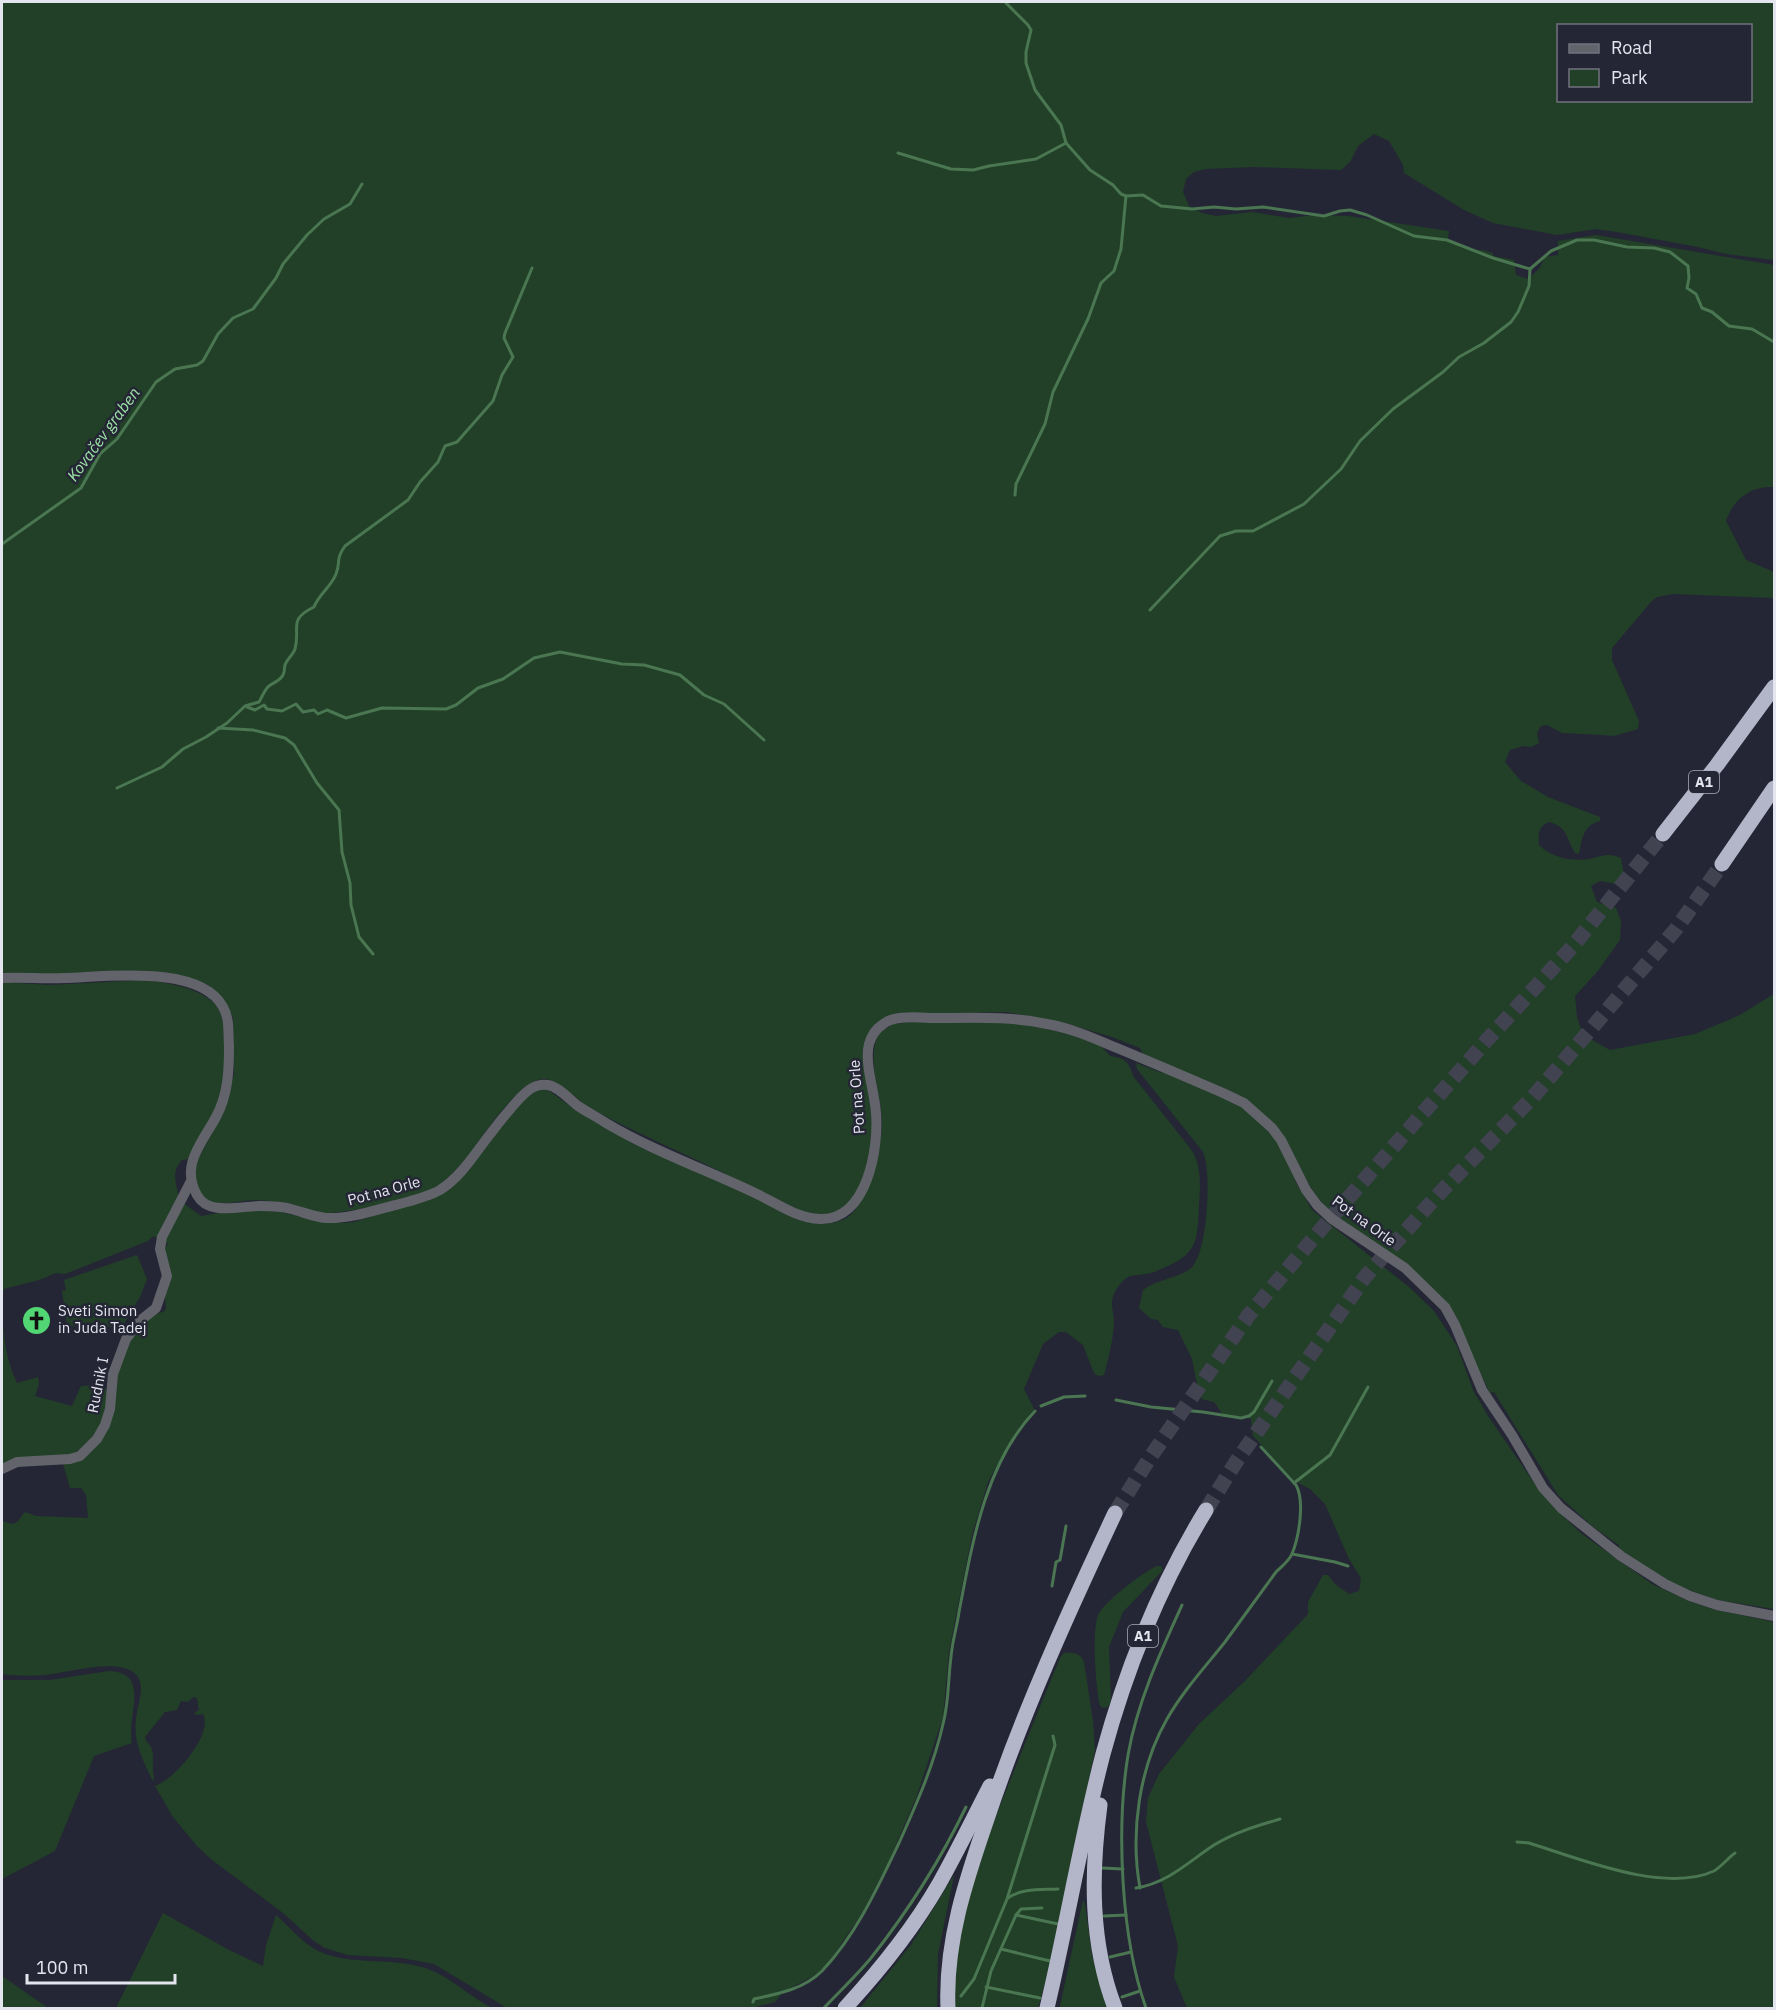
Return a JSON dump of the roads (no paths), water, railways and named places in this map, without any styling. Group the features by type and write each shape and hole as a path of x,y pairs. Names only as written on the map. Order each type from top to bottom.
{"highway":[{"name":"A1","path":"1663,834 1718,765 1774,687"},
{"path":"1722,864 1774,788"},
{"name":"A1","path":"1047,2008 1100,1769 1117,1709 1145,1633 1178,1561 1206,1510"},
{"path":"948,2008 948,1967 957,1914 971,1863 1009,1752 1068,1614 1115,1513"},
{"path":"845,2008 877,1972 924,1908 1009,1752"},
{"path":"1100,1769 1094,1904 1102,1962 1115,2008"}],"street":[{"path":"2,978 160,976 192,984 219,1001 227,1016 227,1083 217,1117 195,1152 190,1170 191,1181"},
{"name":"Pot na Orle","path":"191,1181 199,1199 216,1209 271,1206 326,1218 344,1217 381,1209 438,1191 449,1183 464,1170 529,1089 549,1085 579,1107 610,1125 758,1194 789,1211 805,1217 834,1219 846,1212 855,1202 865,1185 872,1165 876,1113 869,1044 883,1023 892,1019 912,1018 1003,1018 1046,1023 1083,1034 1223,1093 1244,1103 1259,1115 1281,1140 1306,1190 1317,1205 1347,1231 1405,1268 1445,1307 1455,1325 1482,1390 1543,1488 1561,1508 1621,1556 1665,1584 1717,1605 1774,1616"},
{"name":"Rudnik I","path":"2,1469 17,1462 70,1459 80,1456 97,1439 111,1409 113,1374 126,1339 141,1320 156,1308 167,1276 160,1250 162,1237 191,1181"}],"waterway":[{"path":"1005,2 1031,30 1026,63 1035,90 1061,125 1066,143 1090,170 1113,185 1121,194 1143,195 1161,206 1192,209 1263,207 1324,216 1350,210 1414,236 1447,240 1493,258 1530,269 1551,251 1577,240 1654,248 1670,252 1688,266 1687,288 1696,294 1702,308 1712,312 1729,326 1752,329 1774,342"},
{"path":"898,153 951,169 973,170 1036,159 1066,143"},
{"name":"Kovačev graben","path":"2,544 81,488 100,454 117,439 156,382 175,369 197,365 203,361 218,334 233,318 253,309 276,278 283,264 307,235 324,219 350,204 362,184"},
{"path":"1015,495 1016,484 1045,424 1053,392 1088,319 1101,283 1114,271 1121,249 1126,196"},
{"path":"117,788 162,767 183,749 227,723 245,706 259,702 268,687 282,677 286,663 295,649 298,620 300,616 314,607 334,579 340,555 345,546 408,500 438,462 445,446 457,442 493,401 502,375 513,357 504,338 505,333 532,268"},
{"path":"1150,610 1220,536 1236,531 1253,531 1304,504 1341,469 1360,441 1393,409 1443,372 1459,357 1484,343 1511,322 1529,286 1530,269"},
{"path":"247,707 255,710 264,705 267,709 282,711 296,704 303,712 314,710 318,714 327,710 346,718 382,708 446,709 456,705 478,688 503,679 534,658 560,652 622,664 644,665 680,675 704,695 724,704 764,740"},
{"path":"218,728 253,730 285,738 294,745 317,783 339,810 342,852 350,883 351,905 359,937 373,954"},
{"path":"1116,1400 1151,1407 1241,1418 1254,1412 1272,1381"},
{"path":"1294,1483 1330,1455 1368,1387"},
{"path":"1041,1406 1064,1397 1085,1396"},
{"path":"753,2002 754,1999 799,1986 822,1971 856,1926 891,1860 935,1755 946,1707 953,1640 969,1560 983,1506 1004,1455 1018,1432 1035,1411"},
{"path":"1140,1888 1136,1845 1139,1801 1157,1738 1194,1679 1225,1642 1276,1572 1289,1559 1295,1547 1301,1509 1299,1492 1296,1485 1261,1447"},
{"path":"1052,1586 1056,1562 1060,1560 1066,1526"},
{"path":"1292,1554 1348,1566"},
{"path":"1146,2008 1131,1949 1126,1917 1122,1849 1124,1784 1132,1736 1143,1697 1182,1605"},
{"path":"961,1996 974,1979 1007,1899 1055,1745 1053,1736"},
{"path":"824,2008 865,1965 898,1922 923,1885 966,1807"},
{"path":"1136,1888 1168,1877 1230,1836 1280,1819"},
{"path":"1517,1842 1529,1843 1621,1871 1671,1878 1694,1877 1714,1871 1735,1853"},
{"path":"1102,1868 1123,1869"},
{"path":"1008,1898 1025,1891 1058,1889"},
{"path":"982,2008 991,1971 1016,1915 1021,1909 1042,1908"},
{"path":"1016,1915 1058,1924"},
{"path":"1104,1916 1126,1915"},
{"path":"1001,1949 1050,1961"},
{"path":"1110,1957 1131,1952"},
{"path":"986,1987 1040,1998"},
{"path":"1122,1997 1140,1991"}],"tunnel":[{"path":"1115,1513 1149,1459 1248,1316 1487,1040 1572,947 1663,834"},
{"path":"1206,1510 1236,1462 1365,1277 1434,1199 1533,1097 1676,929 1722,864"}],"place":[{"name":"Sveti Simon in Juda Tadej","path":"37,1320"}]}
